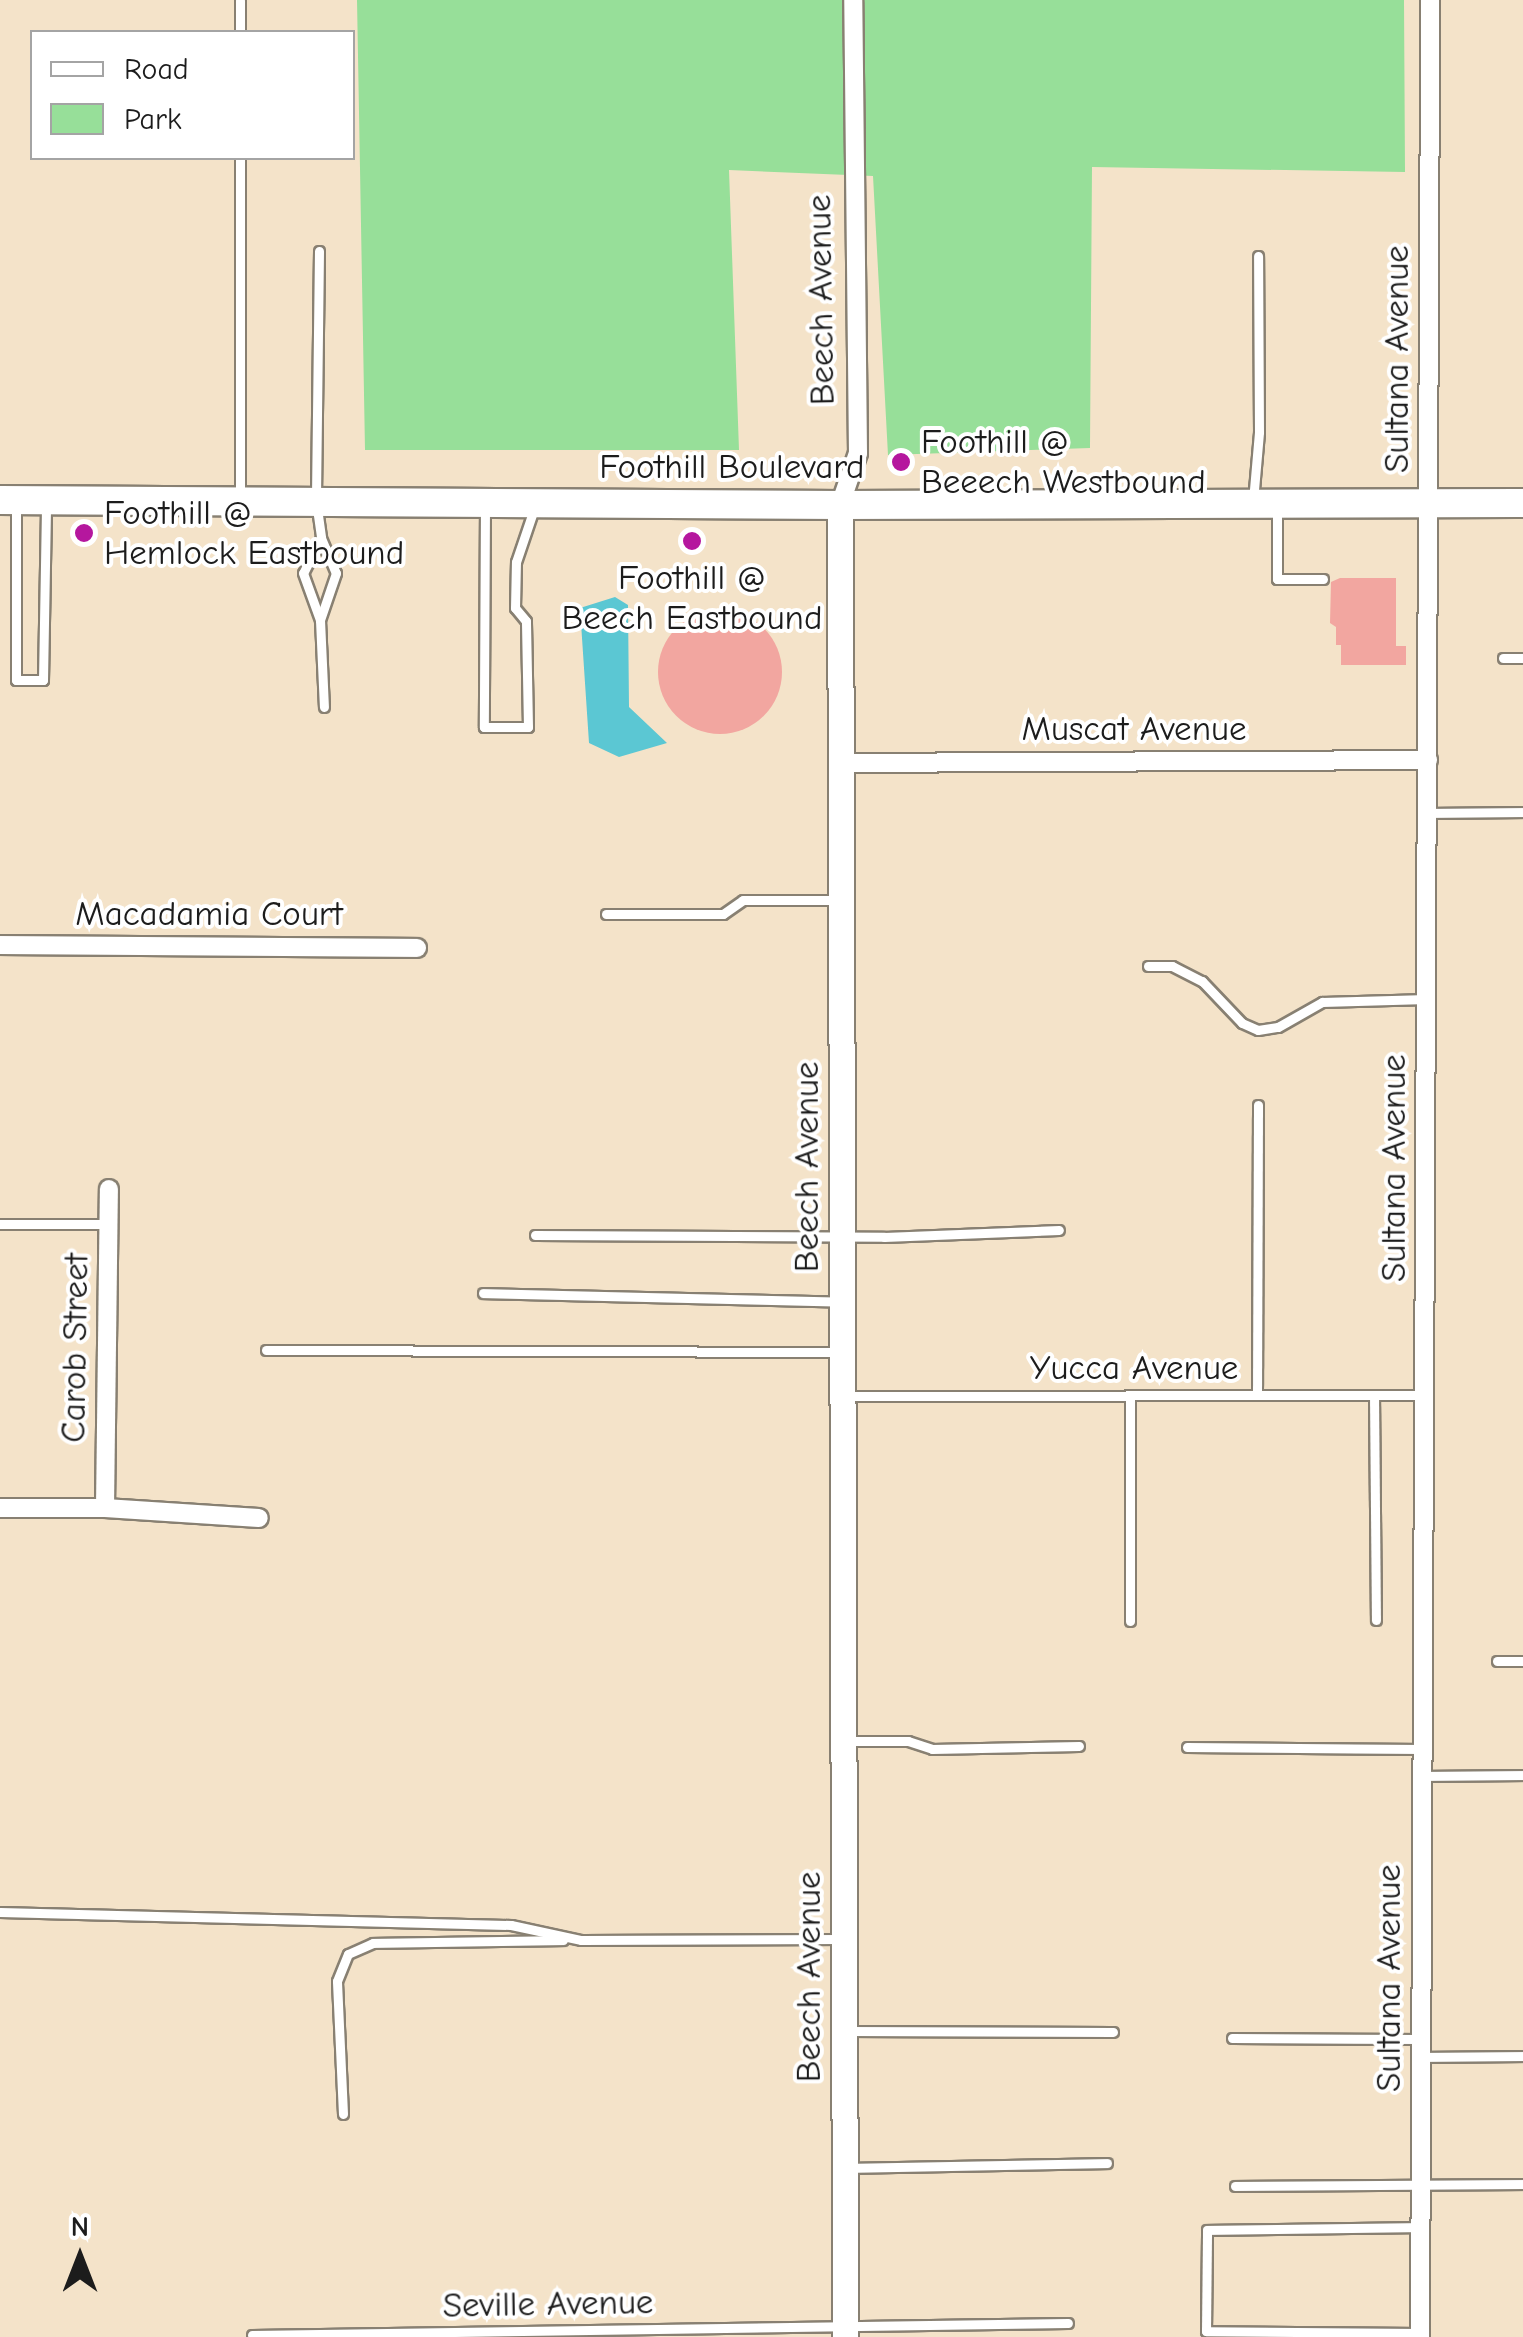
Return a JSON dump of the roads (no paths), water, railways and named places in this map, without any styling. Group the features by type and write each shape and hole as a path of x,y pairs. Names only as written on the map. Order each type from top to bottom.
{"main road":[{"name":"Foothill Boulevard","path":"8,500 840,505 1523,503"},
{"name":"Beech Avenue","path":"840,505 845,2332"}],"street":[{"name":"Beech Avenue","path":"840,505 858,453 852,0"},
{"name":"Sultana Avenue","path":"1420,2335 1430,0"},
{"name":"Muscat Avenue","path":"841,763 1428,760"},
{"name":"Macadamia Court","path":"0,946 417,948"},
{"name":"Carob Street","path":"105,1508 109,1189"},
{"path":"0,1508 105,1508 259,1518"}],"lane":[{"path":"240,0 240,30"},
{"path":"240,160 240,501"},
{"path":"318,251 316,501 321,538 336,573 320,620"},
{"path":"1258,256 1259,432 1277,579 1323,579"},
{"path":"8,500 16,680 43,680 46,500"},
{"path":"485,502 484,727 528,727 526,621 515,608 516,562 536,503"},
{"path":"321,538 303,573 320,620 324,707"},
{"path":"1503,658 1523,658"},
{"path":"1428,813 1523,812"},
{"path":"606,914 723,914 743,900 841,900"},
{"path":"1148,966 1172,966 1202,981 1242,1022 1258,1030 1278,1027 1322,1002 1427,999"},
{"path":"1257,1396 1258,1105"},
{"path":"0,1224 108,1224"},
{"path":"535,1235 1059,1230"},
{"path":"483,1292 842,1302"},
{"path":"266,1350 842,1352"},
{"path":"1374,1395 1376,1620"},
{"name":"Yucca Avenue","path":"842,1396 1425,1395"},
{"path":"1130,1396 1130,1621"},
{"path":"1497,1661 1523,1661"},
{"path":"844,1741 908,1742 932,1749 1079,1746"},
{"path":"1188,1746 1423,1749"},
{"path":"1423,1776 1523,1775"},
{"path":"0,1912 511,1925 581,1940"},
{"path":"343,2114 338,1981 348,1954 373,1942 844,1939"},
{"path":"844,2031 1113,2032"},
{"path":"1232,2038 1523,2056"},
{"path":"845,2168 1107,2163"},
{"path":"1235,2186 1523,2184"},
{"path":"1420,2228 1207,2230 1206,2331 1420,2335"},
{"name":"Seville Avenue","path":"252,2336 845,2332 1068,2323"}],"water":[{"path":"615,597 628,605 629,707 667,743 619,757 589,743 580,608"}],"place":[{"name":"Foothill @ Beeech Westbound","path":"901,462"},
{"name":"Foothill @ Hemlock Eastbound","path":"84,533"},
{"name":"Foothill @ Beech Eastbound","path":"692,541"}]}
